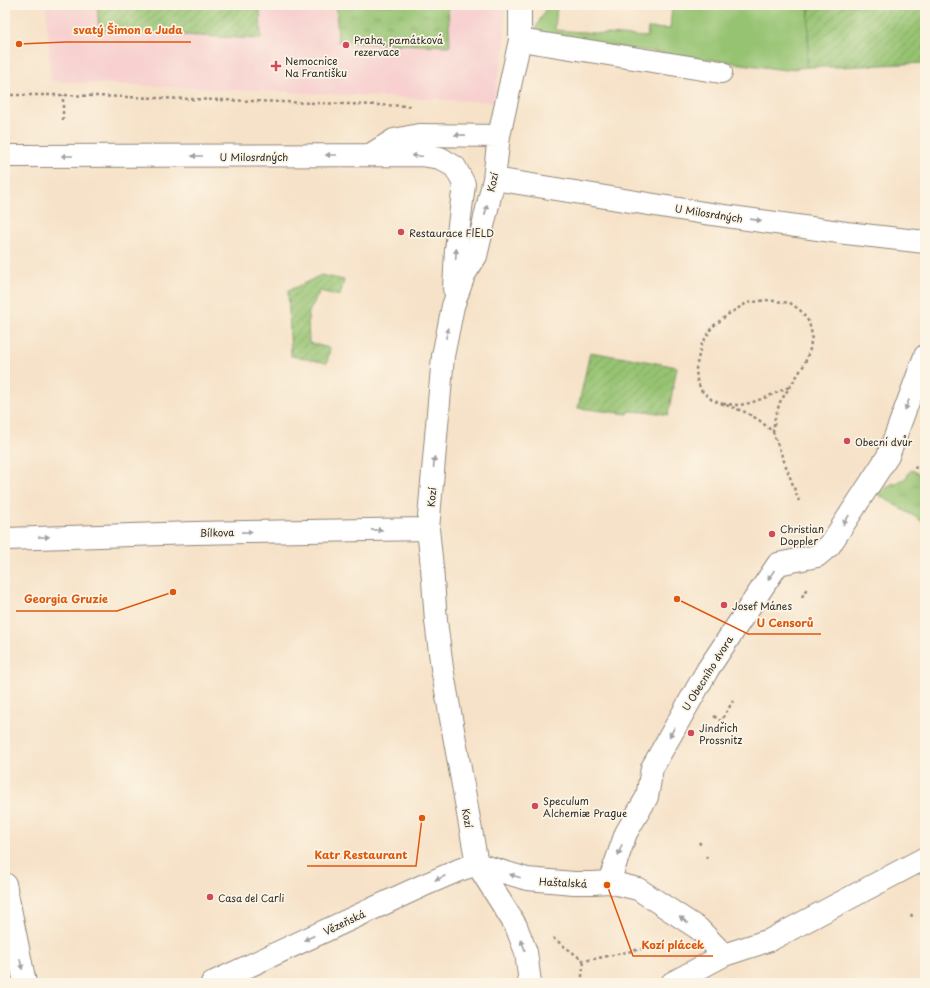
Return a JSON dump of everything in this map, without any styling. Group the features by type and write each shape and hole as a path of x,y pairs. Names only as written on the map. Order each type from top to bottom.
{"street":[{"name":"Kozí","path":"520,5 520,40 499,136 494,179 476,256 464,275 452,306 442,356 428,528 436,621 442,668 477,864 516,926 526,952 530,983"},
{"path":"520,40 721,72"},
{"path":"370,155 394,140 419,135 499,136"},
{"name":"U Milosrdných","path":"5,156 370,155 440,158 454,167 464,184 456,250 452,306"},
{"name":"U Milosrdných","path":"494,179 846,233 925,242"},
{"name":"U Obecního dvora","path":"610,882 626,833 646,796 652,768 708,669 778,564 817,556 830,545 888,456 925,356"},
{"name":"Bílkova","path":"5,538 428,528"},
{"path":"672,983 724,955 770,940 925,858"},
{"name":"Haštalská","path":"477,864 527,879 574,883 610,882 638,889 699,929 724,955"},
{"name":"Vězeňská","path":"212,983 422,886 477,864"},
{"path":"5,884 25,983"}],"path":[{"path":"5,95 63,95 413,106"},
{"path":"63,95 63,120"},
{"path":"773,432 775,418 780,402 804,365 810,349 812,335 809,322 800,310 790,303 766,300 747,304 730,312 712,327 701,346 696,368 697,380 701,390 712,400 745,412 759,420 773,432 799,501"},
{"path":"721,404 738,405 753,402 789,386"},
{"path":"912,466 925,471"},
{"path":"718,719 721,721 733,701"},
{"path":"699,842 702,847"},
{"path":"706,856 708,860"},
{"path":"911,914 914,919"},
{"path":"548,935 584,961 666,944"},
{"path":"581,983 584,961"}],"shaded area":[{"name":"Nemocnice Na Františku","path":"46,5 504,5 504,52 493,102 51,81"}],"green space":[{"path":"97,5 260,5 261,39 99,31"},
{"path":"336,5 448,5 450,46 338,42"},
{"path":"546,5 557,5 555,30 647,37 648,28 670,29 672,5 809,5 807,67 785,70 532,35 545,10"},
{"path":"809,5 925,5 925,63 807,67"},
{"path":"321,275 344,280 340,296 320,291 309,312 309,343 330,348 327,363 291,356 288,291"},
{"path":"590,352 677,367 668,415 646,411 628,411 628,414 578,408"},
{"path":"925,438 925,461 919,457"},
{"path":"912,470 925,477 925,523 877,494 893,483 895,484 907,477 908,473"}],"place":[{"name":"svatý Šimon a Juda","path":"19,44"},
{"name":"Praha, památková rezervace","path":"346,45"},
{"name":"Nemocnice Na Františku","path":"276,66"},
{"name":"Restaurace FIELD","path":"401,232"},
{"name":"Obecní dvůr","path":"847,441"},
{"name":"Christian Doppler","path":"772,534"},
{"name":"Georgia Gruzie","path":"173,592"},
{"name":"U Censorů","path":"677,599"},
{"name":"Josef Mánes","path":"724,605"},
{"name":"Jindřich Prossnitz","path":"691,733"},
{"name":"Speculum Alchemiæ Prague","path":"535,806"},
{"name":"Katr Restaurant","path":"422,818"},
{"name":"Kozí plácek","path":"607,885"},
{"name":"Casa del Carli","path":"210,897"}]}
